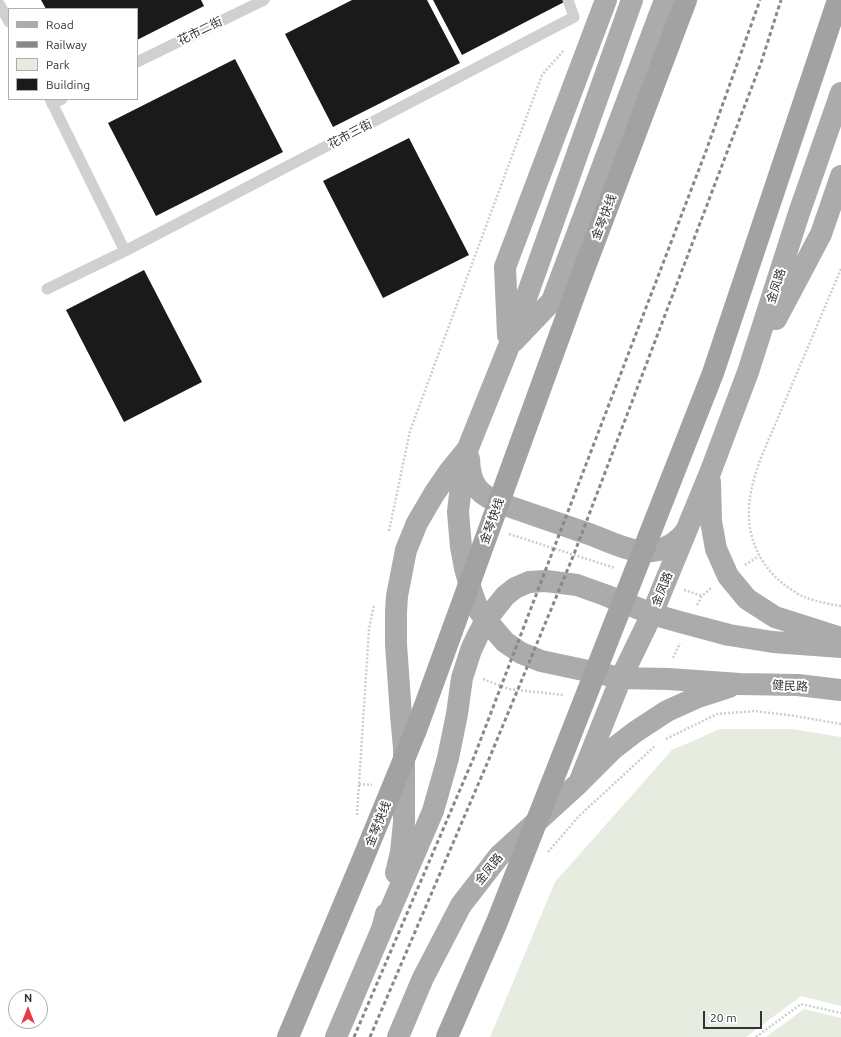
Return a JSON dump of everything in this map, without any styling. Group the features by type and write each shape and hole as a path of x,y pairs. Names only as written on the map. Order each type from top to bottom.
{"highway":[{"name":"金琴快线","path":"288,1037 416,730 578,285 686,0"},
{"path":"447,1037 497,922 713,373 838,0"}],"main road":[{"path":"508,346 505,267 606,0"},
{"path":"382,929 401,852 404,822 404,748 400,715 396,644 396,612 397,596 406,550 417,523 434,494 448,472 468,448 508,346 632,0"},
{"path":"508,346 552,301 665,0"},
{"name":"金凤路","path":"398,1037 423,978 461,904 499,856 579,783 621,678 652,614 710,473 748,372 799,213 841,93"},
{"path":"748,372 821,234 841,176"},
{"path":"468,448 469,467 472,479 478,490 485,496 500,503 627,548 648,552 665,548 673,544 687,529"},
{"name":"健民路","path":"468,448 458,512 463,561 476,604 486,620 504,642 521,653 548,662 621,678 668,679 740,684 798,685 841,690"},
{"path":"710,473 711,521 716,550 728,576 747,599 775,617 841,638"},
{"path":"336,1037 433,811 448,758 457,714 462,678 471,650 486,620 504,596 515,588 529,582 546,581 577,585 652,614 729,635 773,642 841,648"},
{"path":"579,783 613,749 667,711 698,697 740,684"}],"lane":[{"name":"花市二街","path":"138,62 264,0"},
{"name":"花市三街","path":"47,289 125,251 574,17 568,0"},
{"path":"0,5 8,20"},
{"path":"54,101 125,251"}],"path":[{"path":"841,269 760,460 752,484 749,507 749,522 752,537 759,556 768,569 783,584 802,596 841,606"},
{"path":"504,533 621,570"},
{"path":"664,584 702,596"},
{"path":"464,672 508,689 564,695"},
{"path":"548,852 580,816 659,742 717,714 755,711 841,724"},
{"path":"756,1037 801,1004 841,1013"}],"green space":[{"path":"720,729 792,729 841,737 841,1006 801,996 746,1037 490,1037 555,882 672,750"},
{"path":"804,1009 841,1018 841,1037 766,1037"}],"building":[{"path":"41,0 201,0 204,6 138,39 138,8 45,8"},
{"path":"352,0 427,0 460,63 333,127 285,34"},
{"path":"433,0 568,0 462,55"},
{"path":"235,59 283,152 156,216 108,123"},
{"path":"409,138 469,255 383,298 323,181"},
{"path":"144,270 202,382 124,422 66,310"}],"railway":[{"path":"354,1037 474,757 706,151 760,0"},
{"path":"370,1037 489,759 574,554 761,63 781,0"}]}
